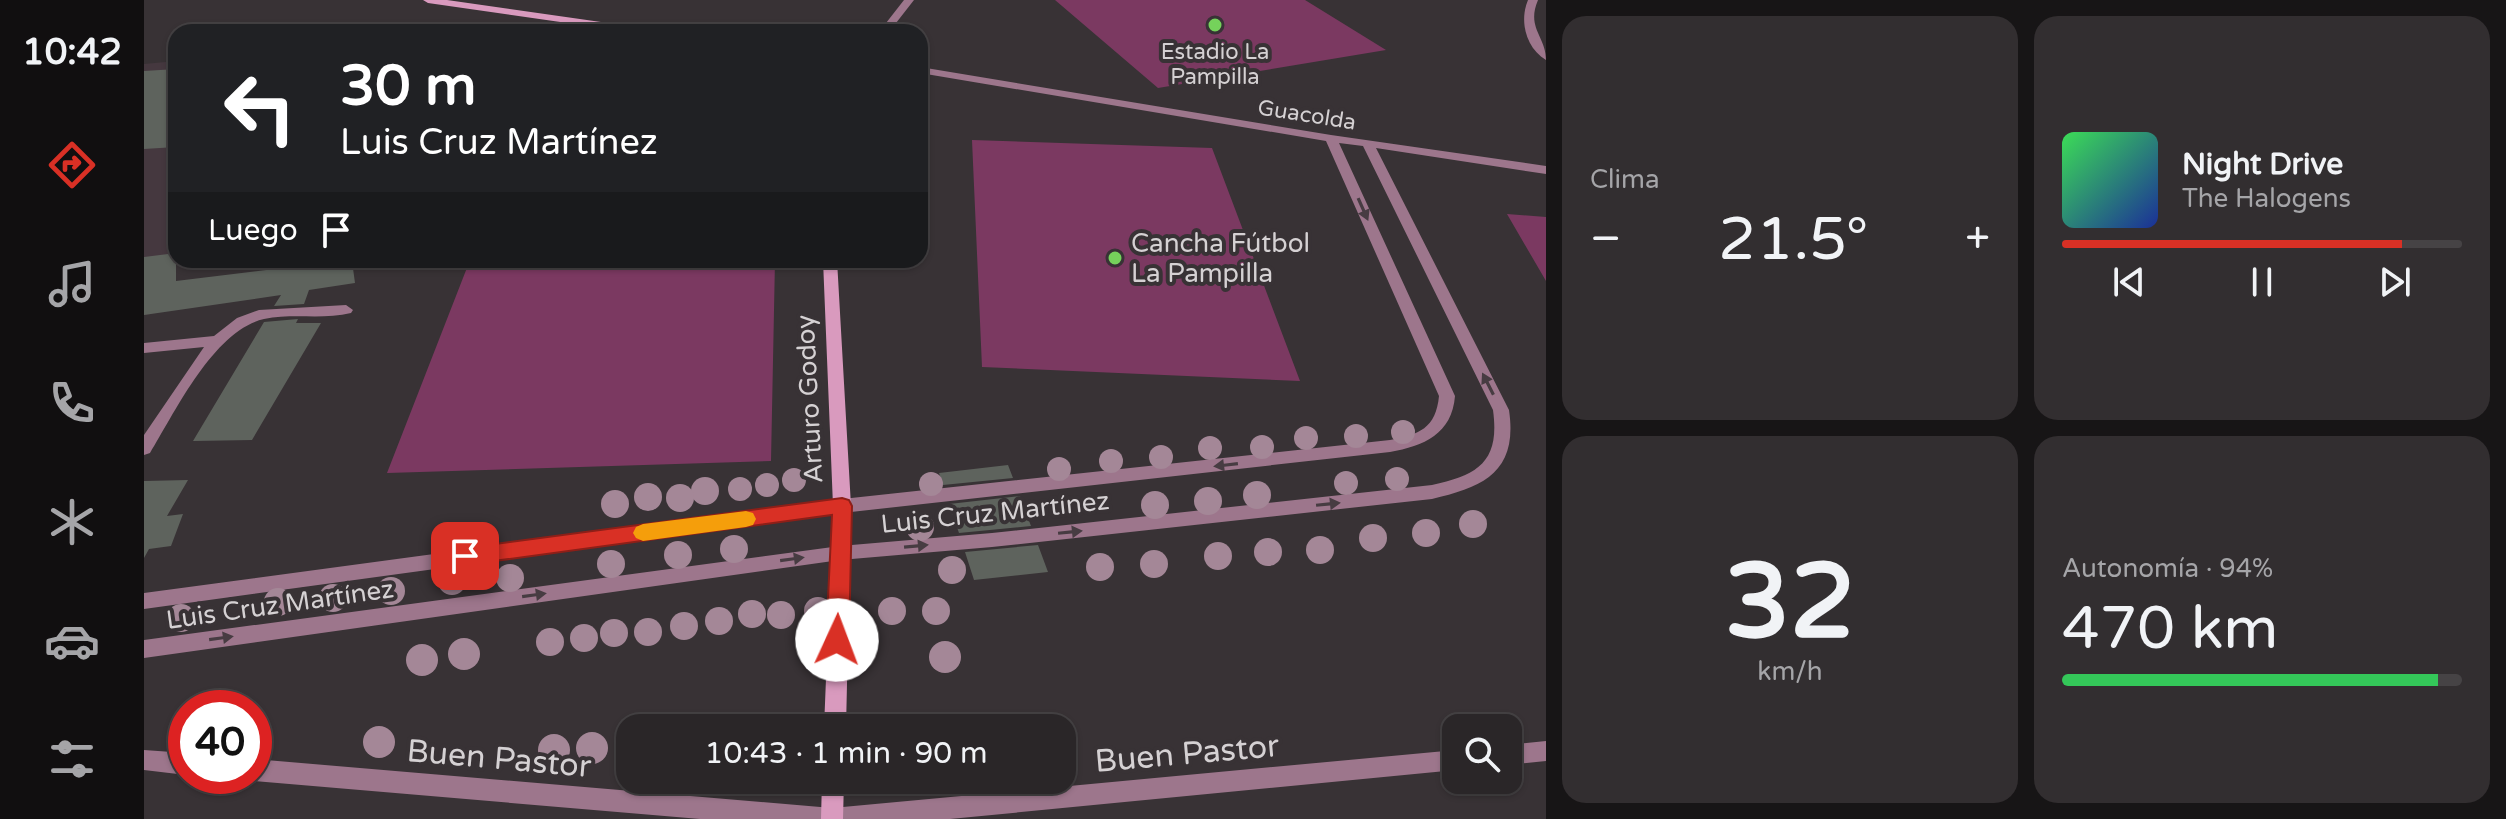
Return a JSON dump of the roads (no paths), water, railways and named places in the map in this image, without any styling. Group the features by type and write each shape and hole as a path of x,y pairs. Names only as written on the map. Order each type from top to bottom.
{"street":[{"path":"428,0 594,24"},
{"path":"890,24 909,0"},
{"path":"1533,0 1527,15 1529,27 1546,57"},
{"name":"Guacolda","path":"928,71 1546,170"},
{"name":"Luis Cruz Martínez","path":"144,601 842,506 1390,446 1422,439 1433,432 1447,409 1447,396 1331,138"},
{"name":"Luis Cruz Martínez","path":"144,649 840,553 992,540 1455,488 1489,469 1499,456 1505,441 1501,410 1368,144"},
{"name":"Arturo Godoy","path":"830,268 842,506 835,714"},
{"path":"144,449 216,341 236,323 258,315 346,310"},
{"path":"144,348 216,341"},
{"path":"1522,754 1546,751"},
{"path":"144,760 168,762"},
{"name":"Buen Pastor","path":"272,772 832,819 1442,761"},
{"path":"832,819 833,794"}],"place":[{"name":"Estadio La Pampilla","path":"1215,25"},
{"name":"Cancha Fútbol La Pampilla","path":"1115,258"}]}
